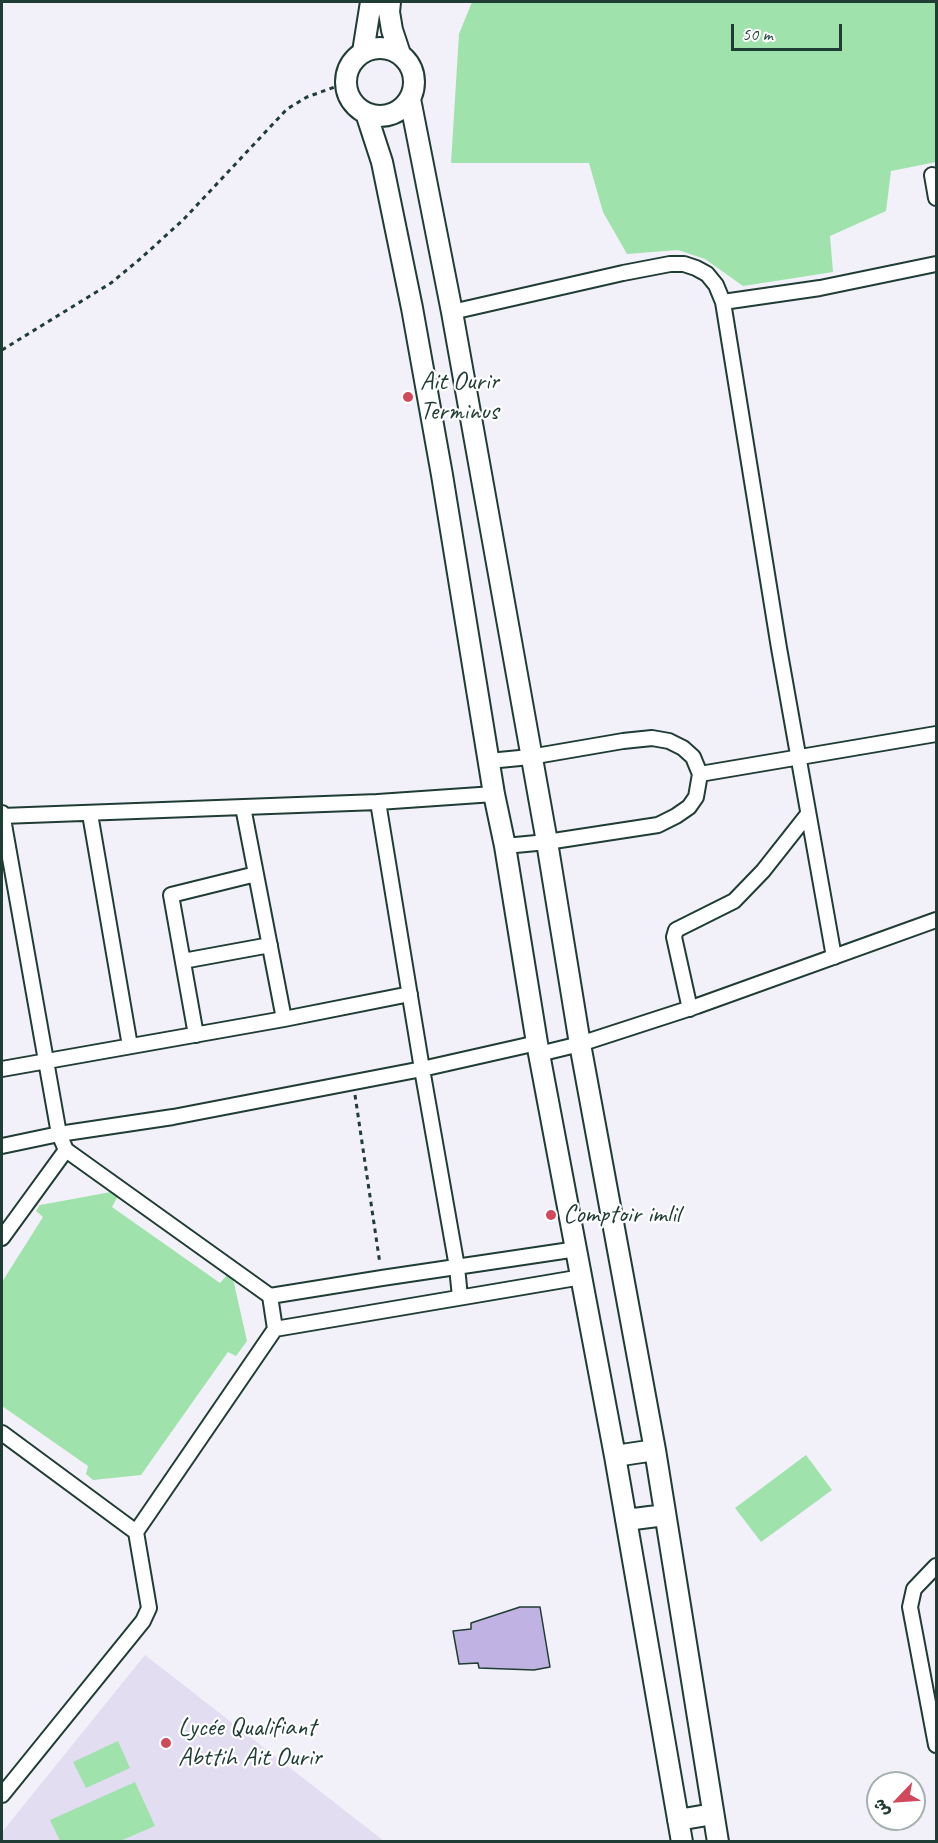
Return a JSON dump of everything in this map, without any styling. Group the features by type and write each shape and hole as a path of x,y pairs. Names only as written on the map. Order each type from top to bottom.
{"main road":[{"path":"363,52 376,48 388,48 400,54 409,63 414,75 414,88 410,99 402,109 390,115 378,116 366,113 349,95 346,83 351,66 363,52 371,2"},
{"path":"390,2 392,30 400,54"},
{"path":"410,99 452,312 547,843 580,1044 655,1450 718,1842"},
{"path":"366,113 382,162 412,308 538,1049 615,1456 682,1842"},
{"path":"615,1456 655,1450"},
{"path":"626,1520 665,1515"},
{"path":"678,1820 713,1814"}],"street":[{"path":"932,175 936,198"},
{"path":"452,312 670,264 684,264 696,268 706,274 716,285 723,302 798,758 834,957"},
{"path":"723,302 820,288 936,264"},
{"path":"700,774 936,734"},
{"path":"489,761 652,738 669,741 683,748 693,757 700,774 696,797 689,807 658,825 547,843 505,846"},
{"path":"495,794 378,802 90,814 2,815 59,1134 66,1150 270,1296 577,1249"},
{"path":"378,802 422,1069 458,1267 460,1297"},
{"path":"243,807 285,1019"},
{"path":"90,814 130,1046"},
{"path":"690,1009 674,937 676,930 734,901 763,871 808,814"},
{"path":"196,1035 171,895 256,874"},
{"path":"2,1146 59,1134 173,1117 422,1069 580,1044 690,1009 936,920"},
{"path":"183,961 270,945"},
{"path":"2,1069 285,1019 410,994"},
{"path":"2,1238 66,1150"},
{"path":"275,1329 582,1277"},
{"path":"136,1532 275,1329 270,1296"},
{"path":"2,1433 136,1532 149,1608 143,1621 2,1796"},
{"path":"936,1566 914,1589 910,1607 936,1745"}],"path":[{"path":"2,350 111,283 140,259 183,220 287,109 307,97 346,83"},
{"path":"353,1082 382,1278"}],"shaded area":[{"name":"Lycée Qualifiant Abttih Ait Ourir","path":"145,1655 384,1841 2,1842 2,1832"}],"green space":[{"path":"472,2 936,2 936,162 891,171 886,211 830,236 833,272 743,286 705,259 678,250 627,254 603,212 589,163 451,163 459,34"},
{"path":"111,1192 118,1196 112,1207 220,1283 228,1274 233,1279 247,1341 236,1356 228,1352 141,1475 93,1480 86,1474 88,1466 2,1406 2,1282 43,1217 36,1211 40,1205"},
{"path":"806,1455 832,1490 761,1542 735,1508"},
{"path":"118,1741 130,1768 86,1788 73,1762"},
{"path":"135,1782 155,1826 120,1841 60,1841 50,1820"}],"building":[{"path":"520,1607 540,1607 550,1667 534,1670 479,1668 478,1663 459,1664 453,1631 471,1629 471,1623"}],"place":[{"name":"Ait Ourir Terminus","path":"408,397"},
{"name":"Comptoir imlil","path":"551,1215"},
{"name":"Lycée Qualifiant Abttih Ait Ourir","path":"166,1743"}]}
